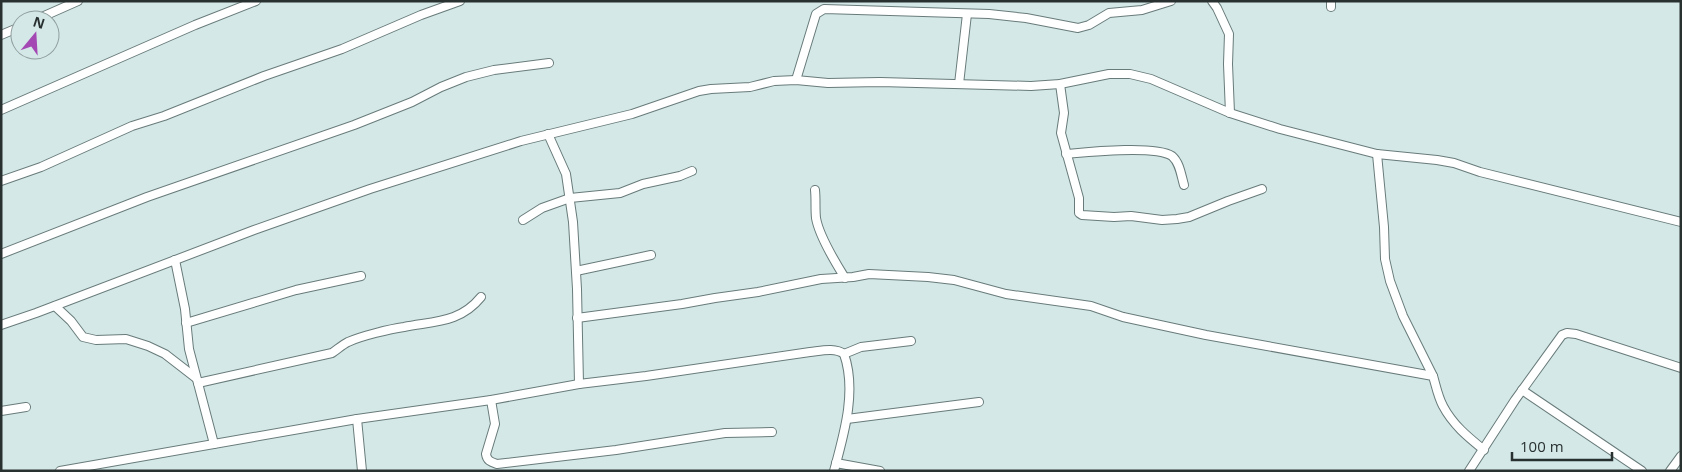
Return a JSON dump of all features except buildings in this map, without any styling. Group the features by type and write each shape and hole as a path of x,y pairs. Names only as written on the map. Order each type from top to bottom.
{"street":[{"path":"58,10 78,1"},
{"path":"1,110 195,25 256,1"},
{"path":"1,181 41,167 132,126 164,116 264,76 342,49 460,1"},
{"path":"796,80 816,14 820,10 967,14 1026,18 1078,28 1090,26 1109,13 1142,10 1171,1"},
{"path":"1212,1 1230,34 1228,64 1230,113"},
{"path":"959,84 967,14"},
{"path":"1,254 148,197 362,122 412,102 466,77 494,70 549,63"},
{"path":"1,325 254,230 520,141 632,114 705,90 750,87 774,81 1031,86 1060,84 1109,74 1130,74 1151,79 1230,113 1280,129 1376,154 1454,163 1480,172 1681,222"},
{"path":"1060,84 1064,113 1061,133 1079,198 1079,213 1086,216 1178,219 1189,217 1262,189"},
{"path":"548,134 566,174 570,198 576,271 580,384"},
{"path":"1066,154 1121,151 1165,153 1173,157 1178,164 1184,185"},
{"path":"1376,154 1384,228 1385,259 1402,316 1433,376 1442,405 1459,429 1484,450"},
{"path":"523,220 542,208 570,198 620,193 643,184 680,176 692,171"},
{"path":"815,190 818,224 844,278"},
{"path":"576,271 651,255"},
{"path":"175,260 185,309 189,349 214,444"},
{"path":"577,318 758,292 821,279 880,274 954,280 1006,294 1091,306 1123,317 1198,333 1433,376"},
{"path":"186,323 296,290 361,276"},
{"path":"197,381 332,352 350,341 402,327 447,319 460,315 473,307 481,297"},
{"path":"55,306 71,321 83,337 96,340 126,339 148,346 165,354 197,381"},
{"path":"1469,471 1484,450 1499,423 1558,338 1567,333 1613,345 1681,368"},
{"path":"844,354 861,348 911,341"},
{"path":"60,471 357,419 491,400 580,384 810,352 839,350 844,354 849,385 847,419 835,467 880,471"},
{"path":"1522,390 1642,471"},
{"path":"491,400 496,424 486,459 497,464 616,450 725,433 772,432"},
{"path":"847,419 979,402"},
{"path":"1,411 26,407"},
{"path":"357,419 362,471"},
{"path":"1670,471 1681,456"}]}
